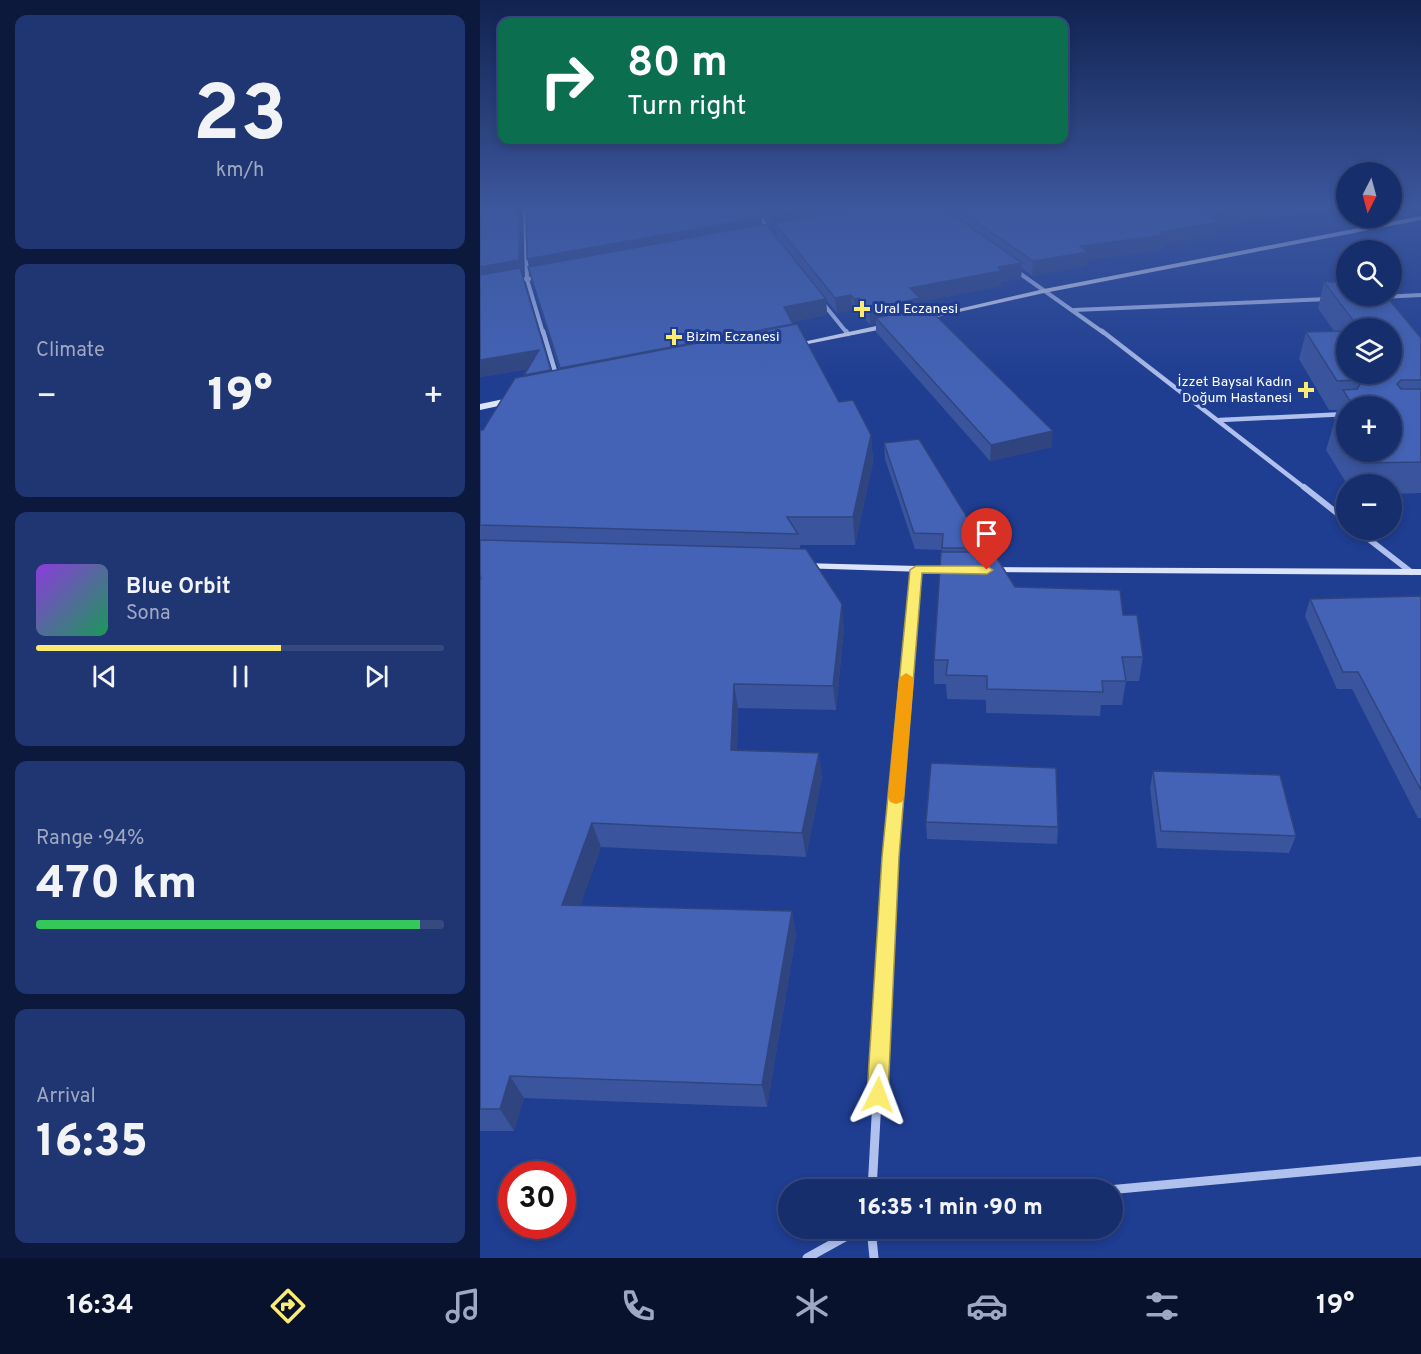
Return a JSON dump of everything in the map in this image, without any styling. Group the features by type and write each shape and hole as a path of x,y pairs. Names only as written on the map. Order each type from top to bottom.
{"main road":[{"path":"906,322 1044,291 1164,268"},
{"path":"779,348 894,324"},
{"path":"480,407 526,397"},
{"path":"786,566 916,570 1416,572"}],"street":[{"path":"527,268 527,279 557,379"},
{"path":"1012,268 1074,310 1336,512"},
{"path":"515,281 539,276"},
{"path":"1402,296 1421,295"},
{"path":"820,298 848,334"},
{"path":"1074,310 1336,299"},
{"path":"1219,420 1336,415"},
{"path":"1371,540 1416,572"},
{"path":"873,1179 891,857 916,570"},
{"path":"1123,1189 1421,1161"},
{"path":"807,1258 841,1239"},
{"path":"872,1239 874,1258"}],"building":[{"path":"520,268 551,370 524,375 539,350 480,360 480,275"},
{"path":"528,268 801,268 826,299 784,307 793,324 560,368"},
{"path":"811,268 999,268 1001,271 910,288 920,298 869,309 859,298 854,299 851,295 835,298"},
{"path":"1324,282 1336,282 1336,298"},
{"path":"1342,306 1394,306 1421,338 1421,380 1402,380 1402,318 1351,318"},
{"path":"927,307 1053,431 991,445 876,318"},
{"path":"797,324 839,402 853,400 871,435 853,517 787,517 798,534 480,525 480,430 483,430 515,378"},
{"path":"1336,331 1336,379 1306,332"},
{"path":"1360,384 1397,384 1401,389 1421,389 1421,462 1363,463 1402,462 1402,396 1347,396 1343,390 1357,389"},
{"path":"919,439 986,548 942,548 943,534 914,533 884,443"},
{"path":"480,540 806,549 842,604 833,686 734,684 731,750 819,753 802,833 592,823 562,905 792,911 762,1085 510,1076 500,1109 480,1109"},
{"path":"941,552 993,552 1015,587 1120,590 1123,615 1137,615 1143,657 1122,657 1126,681 1102,681 1103,692 987,689 987,676 946,675 948,660 934,660"},
{"path":"1421,596 1421,790 1358,672 1343,672 1310,599"},
{"path":"931,763 1056,768 1058,827 926,822"},
{"path":"1153,771 1280,775 1296,836 1161,831"}],"slow traffic":[{"path":"896,797 906,678"}],"place":[{"name":"Ural Eczanesi","path":"862,309"},
{"name":"Bizim Eczanesi","path":"674,337"},
{"name":"İzzet Baysal Kadın Doğum Hastanesi","path":"1306,390"}],"route":[{"path":"878,1095 891,857 916,570 987,570"}]}
